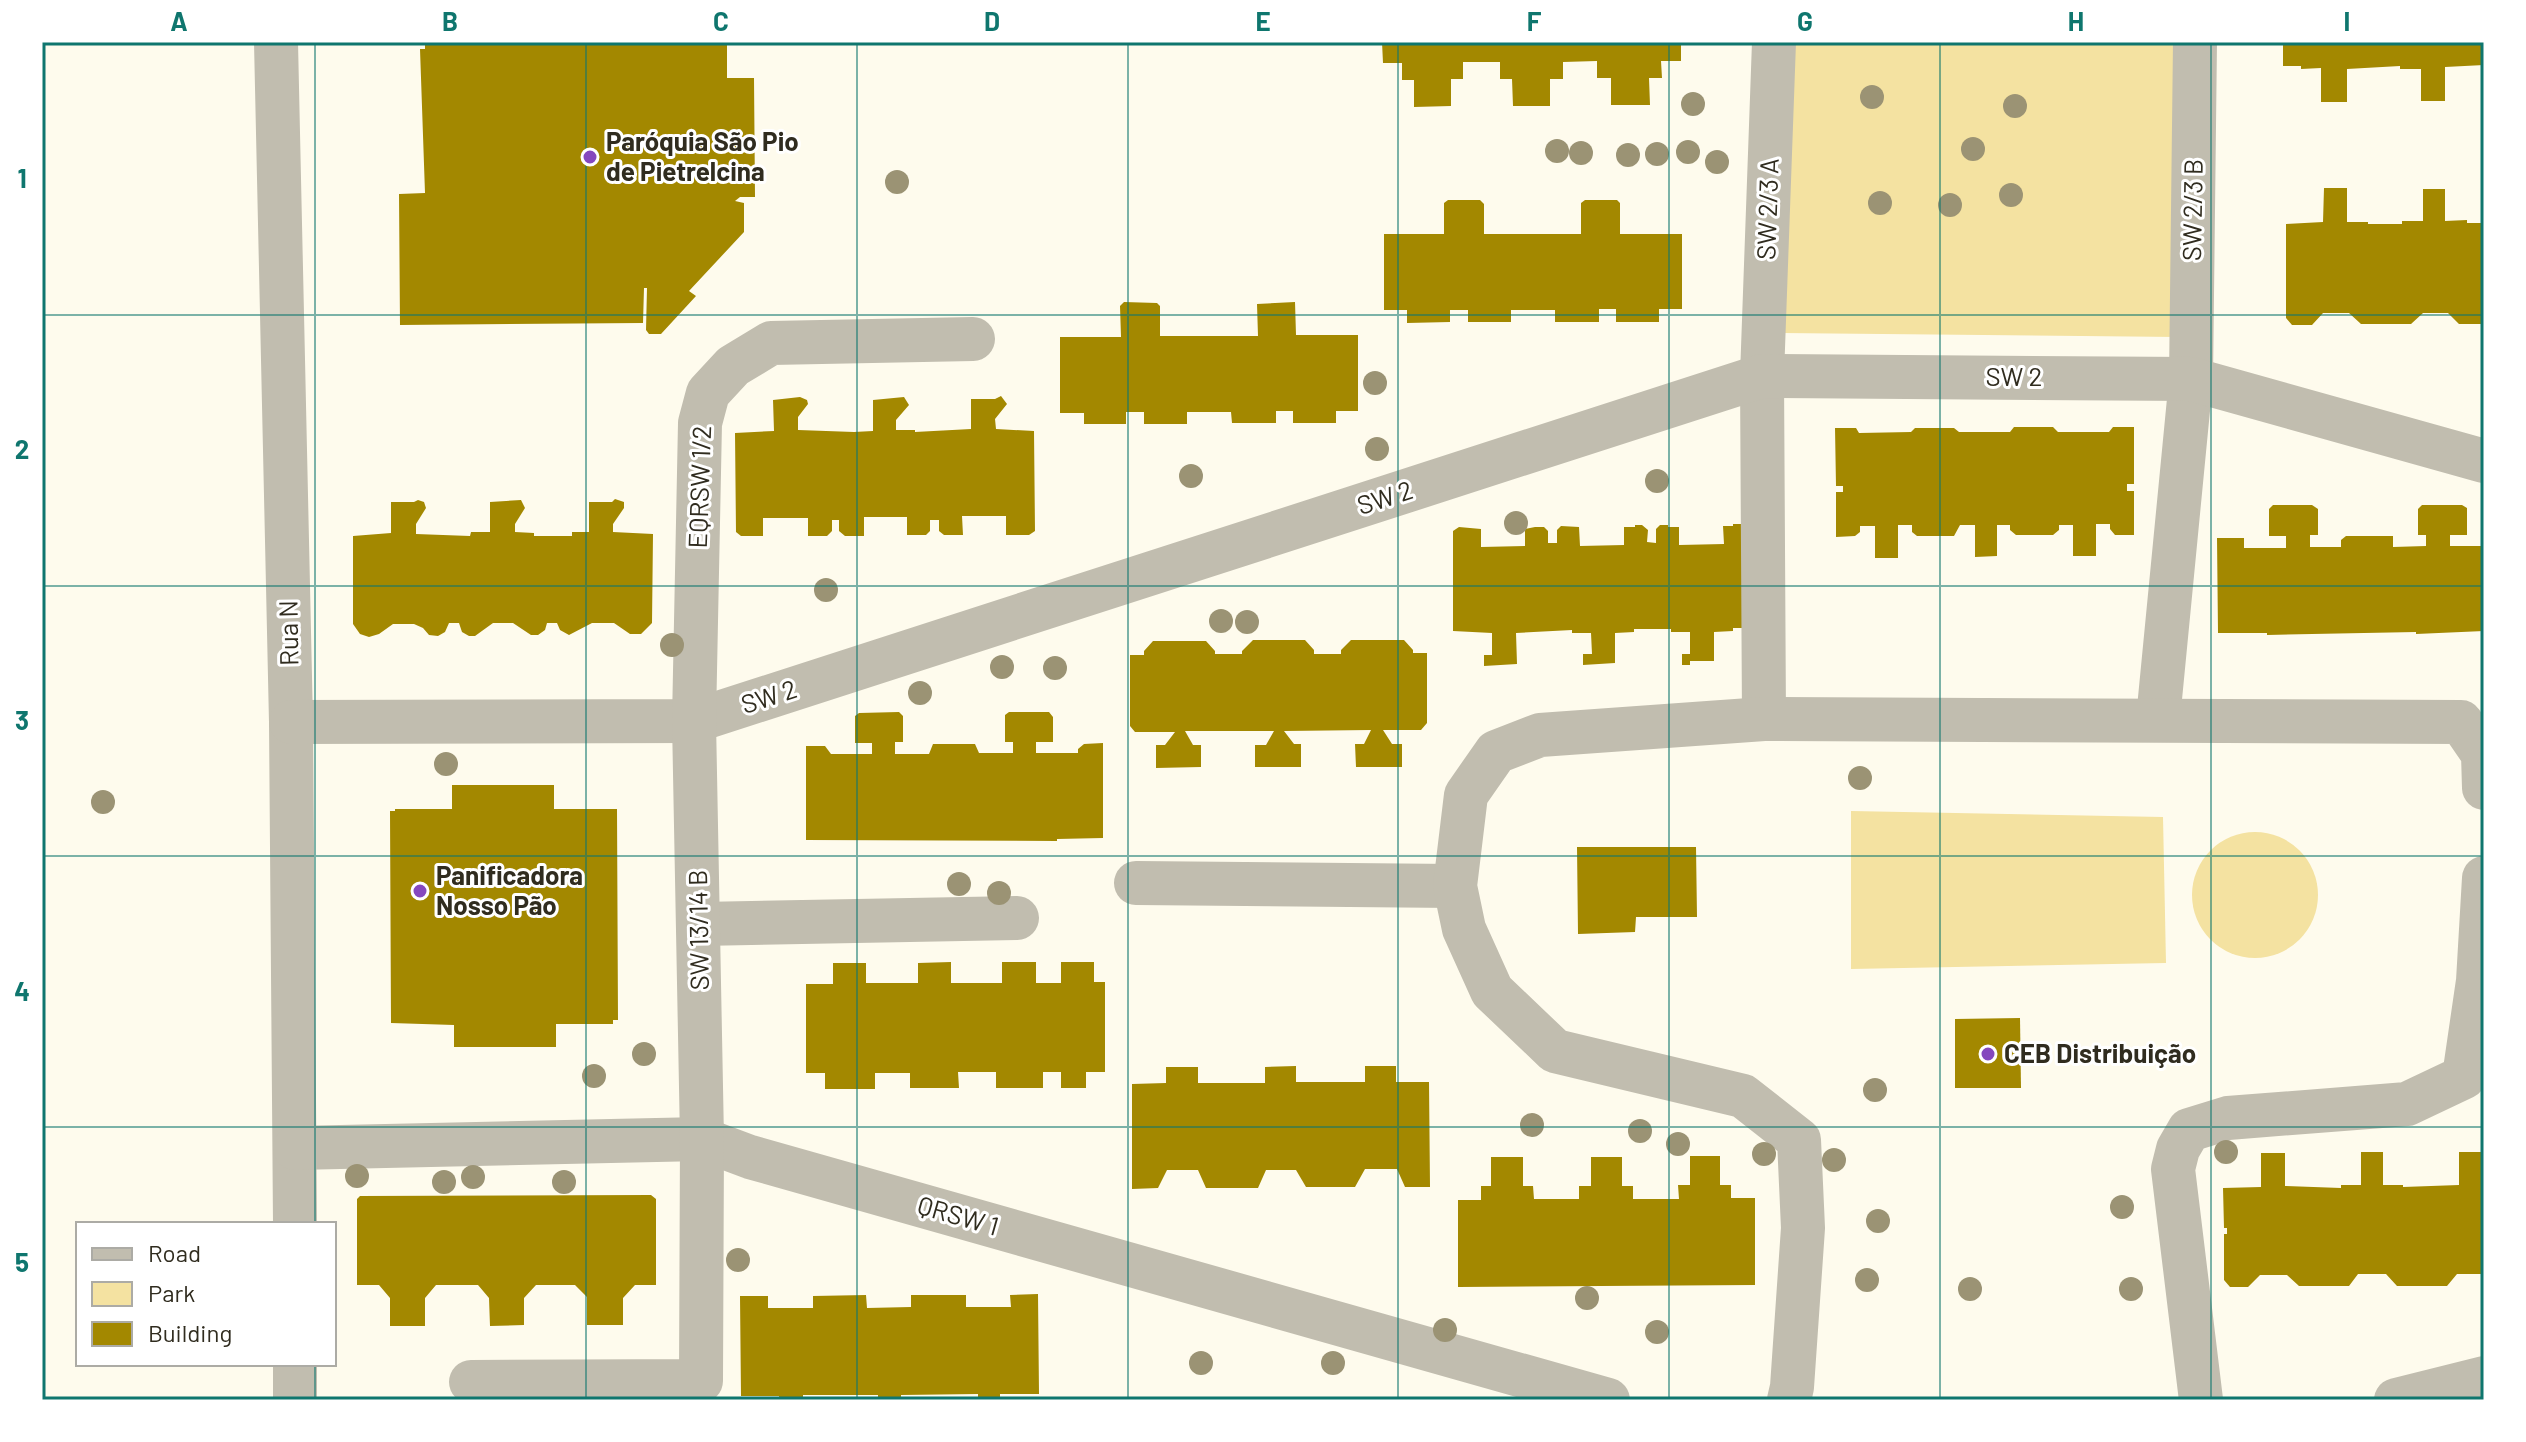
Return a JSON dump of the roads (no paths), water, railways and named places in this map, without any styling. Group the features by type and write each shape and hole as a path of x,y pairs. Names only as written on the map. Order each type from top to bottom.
{"street":[{"name":"Rua N","path":"276,42 291,722 295,1222"},
{"name":"SW 2/3 A","path":"1764,719 1762,376 1774,42"},
{"name":"SW 2/3 B","path":"2158,719 2191,379 2195,42"},
{"name":"EQRSW 1/2","path":"694,721 700,423 708,393 733,366 771,343 973,339"},
{"name":"SW 2","path":"291,722 694,721 1762,376 2191,379 2484,461"},
{"path":"1789,1400 1803,1228 1799,1140 1743,1096 1555,1051 1492,991 1464,929 1455,886 1466,795 1496,752 1540,735 1764,719 2461,722 2483,754 2484,788"},
{"name":"SW 13/14 B","path":"694,721 700,924 702,1390"},
{"path":"2201,1400 2173,1169 2178,1149 2189,1130 2228,1118 2407,1104 2464,1077 2481,981 2484,878"},
{"path":"1136,883 1455,886"},
{"path":"700,924 1017,918"},
{"name":"QRSW 1","path":"295,1148 702,1139 750,1157 1608,1400"},
{"path":"295,1366 295,1400"},
{"path":"2396,1400 2484,1378"},
{"path":"471,1382 702,1390"}],"place":[{"name":"Paróquia São Pio de Pietrelcina","path":"590,157"},
{"name":"Panificadora Nosso Pão","path":"420,891"},
{"name":"CEB Distribuição","path":"1988,1054"}]}
